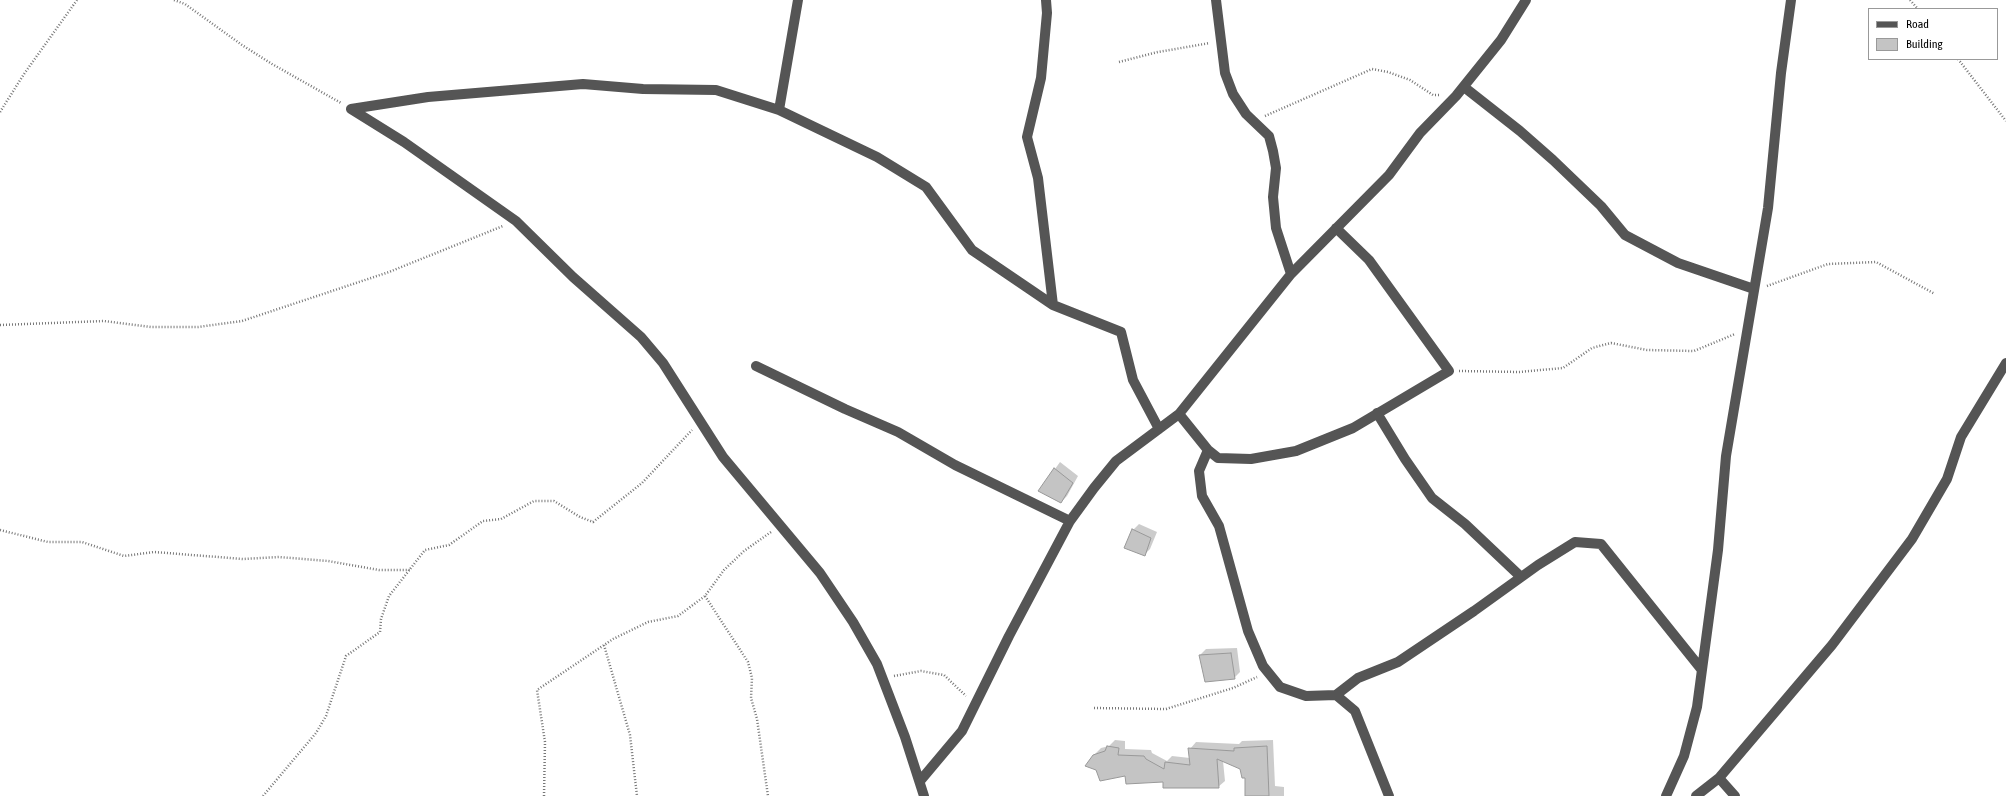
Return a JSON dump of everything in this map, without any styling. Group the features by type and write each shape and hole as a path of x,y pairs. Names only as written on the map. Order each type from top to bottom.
{"street":[{"path":"779,110 798,0"},
{"path":"1046,0 1047,13 1041,78 1026,137 1038,178 1053,305"},
{"path":"1216,0 1225,73 1233,94 1246,114 1269,136 1276,168 1273,198 1276,228 1291,274"},
{"path":"920,780 962,731 1009,636 1070,521 1116,461 1179,414 1291,274 1389,175 1420,133 1464,87 1501,40 1526,0"},
{"path":"1666,796 1672,785 1691,735 1702,670 1718,550 1726,456 1768,208 1781,73 1790,0"},
{"path":"352,109 428,97 583,84 642,89 716,90 779,110 877,157 926,187 972,250 1053,305 1121,332 1133,380 1159,429"},
{"path":"1464,87 1520,131 1553,160 1601,206 1625,235 1678,263 1754,289"},
{"path":"352,109 404,142 516,221 573,277 641,337 662,363 723,457 820,573 849,616 876,664 882,678 920,780 924,796"},
{"path":"1179,414 1208,450 1218,458 1251,459 1296,451 1353,428 1449,371 1369,260 1336,228"},
{"path":"1696,796 1719,778 1832,645 1912,539 1947,479 1962,438 2006,363"},
{"path":"756,366 845,409 898,432 955,465 1070,521"},
{"path":"1377,413 1405,459 1432,498 1465,524 1521,577"},
{"path":"1208,450 1199,471 1202,496 1219,526 1248,631 1263,666 1280,687 1306,696 1336,695 1358,678 1398,662 1521,577 1575,542 1601,544 1702,670"},
{"path":"1336,695 1355,711 1389,796"},
{"path":"1719,778 1735,796"}],"path":[{"path":"0,112 24,74 77,0"},
{"path":"174,0 185,4 266,60 352,109"},
{"path":"1910,0 1917,8"},
{"path":"1120,62 1158,52 1220,41"},
{"path":"1959,60 2006,121"},
{"path":"1254,121 1372,69 1388,72 1410,80 1434,95 1456,96"},
{"path":"0,325 104,321 151,327 198,327 242,321 389,272 516,221"},
{"path":"1754,289 1778,283 1828,264 1876,262 1935,294"},
{"path":"1449,371 1520,372 1563,368 1592,348 1611,343 1647,350 1694,351 1747,329"},
{"path":"263,796 316,733 326,716 346,656 380,632 381,619 389,596 411,570 425,550 450,545 483,521 500,519 534,501 554,501 580,517 593,522 642,483 700,422"},
{"path":"544,796 545,742 537,690 604,645 648,622 678,616 705,596 724,570 744,550 780,526"},
{"path":"0,530 48,542 82,542 124,556 154,552 243,559 280,557 328,561 379,570 411,570"},
{"path":"705,596 748,662 752,678 751,698 757,719 768,796"},
{"path":"604,645 630,735 637,796"},
{"path":"882,678 921,671 944,676 975,704"},
{"path":"1094,708 1166,709 1233,688 1268,672"}],"building":[{"path":"1054,468 1073,483 1061,503 1038,491"},
{"path":"1132,529 1151,538 1145,556 1124,548"},
{"path":"1231,653 1235,679 1205,682 1199,655"},
{"path":"1107,746 1119,748 1118,755 1144,756 1146,759 1164,769 1165,762 1190,765 1188,748 1234,751 1234,748 1267,746 1269,796 1245,796 1245,778 1242,778 1240,769 1217,759 1219,788 1163,788 1163,782 1126,784 1125,776 1100,781 1096,770 1085,766 1093,755 1105,751"}]}
